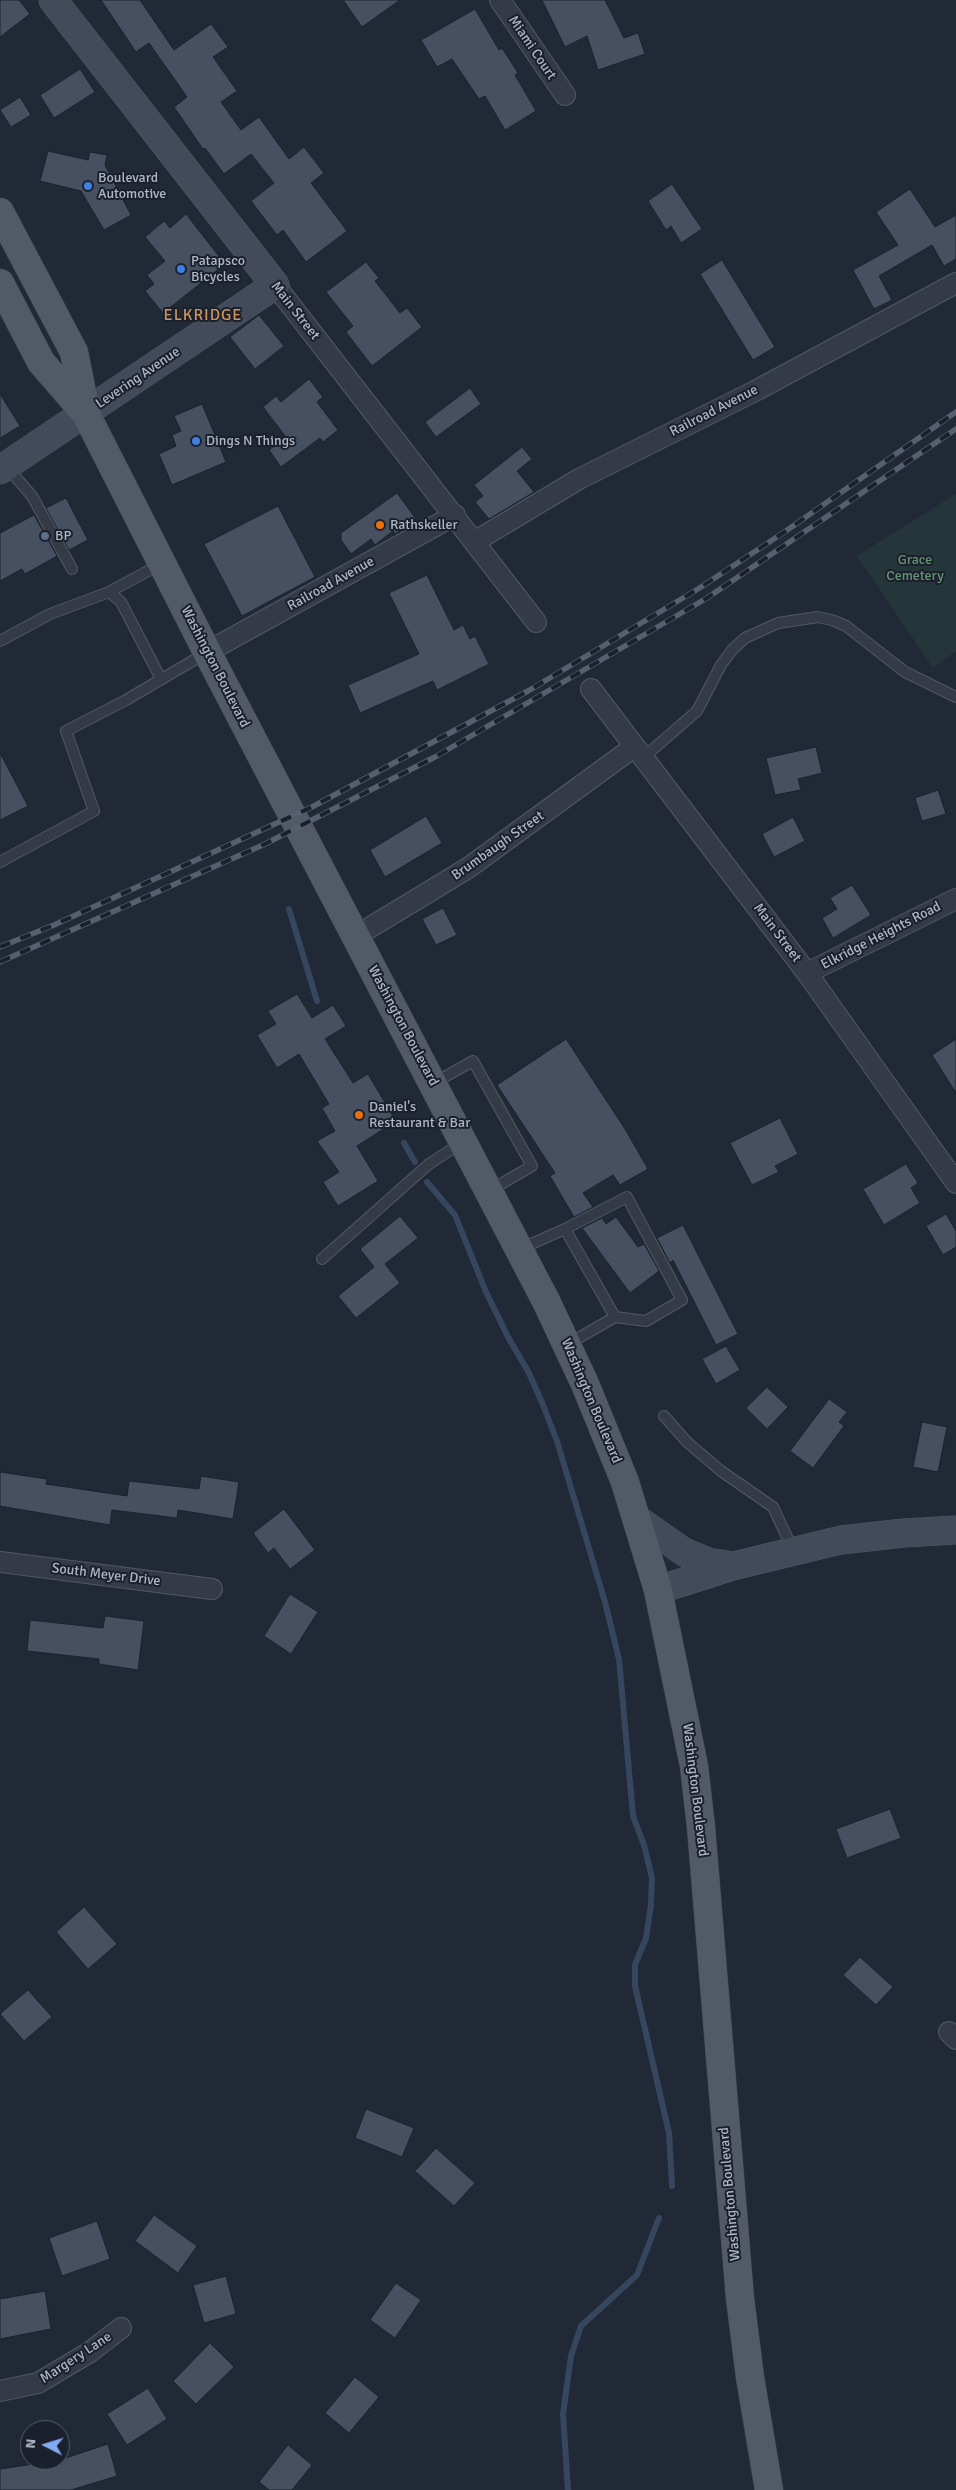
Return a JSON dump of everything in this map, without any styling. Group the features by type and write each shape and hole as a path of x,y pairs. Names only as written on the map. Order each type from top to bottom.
{"main road":[{"name":"Washington Boulevard","path":"0,212 74,352 86,414"},
{"name":"Washington Boulevard","path":"1,289 41,362 86,414 206,652 520,1249 568,1344 604,1428 637,1519 658,1590 683,1701 694,1766 704,1862 740,2298 750,2377 769,2490"}],"street":[{"name":"Main Street","path":"53,0 455,515 536,622"},
{"name":"Miami Court","path":"500,0 565,95"},
{"name":"Railroad Avenue","path":"474,542 579,479 758,390 956,283"},
{"name":"Levering Avenue","path":"3,468 86,414 275,285"},
{"name":"Railroad Avenue","path":"206,652 455,515"},
{"name":"Main Street","path":"591,689 807,973 956,1183"},
{"name":"Brumbaugh Street","path":"356,936 468,868 638,752"},
{"name":"Elkridge Heights Road","path":"807,973 956,899"},
{"path":"637,1519 684,1552 708,1562 733,1566"},
{"path":"658,1590 733,1566 793,1550 850,1539 904,1532 956,1530"},
{"name":"South Meyer Drive","path":"0,1562 212,1589"},
{"name":"Margery Lane","path":"0,2391 38,2383 90,2352 122,2328"}],"lane":[{"path":"3,468 32,496 72,569"},
{"path":"0,641 50,614 109,592 162,563"},
{"path":"109,592 121,602 161,679"},
{"path":"638,752 697,711 721,665 732,650 745,638 778,623 818,617 832,620 846,626 905,672 956,697"},
{"path":"0,862 94,811 66,731 206,652"},
{"path":"433,1084 474,1061 532,1166 489,1190"},
{"path":"322,1259 429,1164 464,1142"},
{"path":"520,1249 565,1229 627,1197 682,1300 646,1321 616,1318 568,1344"},
{"path":"565,1229 616,1318"},
{"path":"664,1416 701,1454 772,1507 793,1550"}],"green space":[{"name":"Grace Cemetery","path":"956,494 956,651 933,668 857,556"}],"building":[{"path":"0,0 19,0 30,14 0,37"},
{"path":"101,0 140,0 174,50 211,24 228,47 213,57 237,91 221,102 241,130 259,117 289,159 304,147 324,173 311,183 347,231 306,262 283,230 277,235 251,201 274,183 251,154 224,174 205,148 203,149 174,107 187,97 149,43 136,52"},
{"path":"343,0 400,0 362,27"},
{"path":"542,0 605,0 624,38 638,33 645,54 598,70 587,36 565,47"},
{"path":"475,9 499,50 502,48 518,73 515,75 536,111 505,130 485,96 479,99 452,59 437,67 421,40"},
{"path":"80,69 95,92 54,118 40,95"},
{"path":"20,97 31,115 11,127 0,110"},
{"name":"Boulevard Automotive","path":"48,151 88,160 90,152 107,155 105,165 131,215 104,230 81,191 40,181"},
{"path":"672,184 702,229 681,243 671,226 666,230 648,201"},
{"path":"910,189 935,227 956,215 956,259 944,266 932,245 879,276 892,300 874,309 853,270 898,245 876,212"},
{"path":"186,214 225,264 163,313 145,291 154,284 147,275 165,261 145,237 164,221 170,228"},
{"path":"722,260 775,347 753,360 700,274"},
{"path":"366,262 379,278 375,281 400,313 407,308 422,327 372,366 346,332 353,326 326,292"},
{"path":"259,315 284,346 255,369 230,337"},
{"path":"309,379 323,397 317,402 338,430 323,442 320,438 281,467 269,450 286,437 263,407 276,396 281,402"},
{"path":"470,388 481,404 436,437 425,422"},
{"path":"0,394 20,426 0,438"},
{"name":"Dings N Things","path":"202,404 226,462 172,485 159,454 176,446 172,435 181,431 174,416"},
{"path":"522,447 532,459 517,471 534,492 489,519 475,502 483,496 474,485"},
{"name":"Rathskeller","path":"397,493 416,519 395,534 393,531 375,545 371,539 351,554 341,540 341,533"},
{"path":"66,498 88,540 69,550 46,508"},
{"path":"278,506 315,577 242,616 204,544"},
{"path":"34,515 57,556 25,574 22,569 0,581 0,533"},
{"path":"427,575 454,630 463,625 470,639 475,636 489,664 437,690 433,681 360,713 348,685 419,654 389,593"},
{"path":"816,747 822,773 798,779 801,790 775,795 766,758"},
{"path":"0,753 28,806 0,820"},
{"path":"938,790 946,814 922,821 915,798"},
{"path":"426,816 442,843 385,877 370,850"},
{"path":"793,817 805,841 774,857 762,834"},
{"path":"852,885 871,915 833,938 822,918 837,909 830,898"},
{"path":"443,908 457,935 436,945 422,919"},
{"path":"297,994 312,1018 333,1005 346,1026 325,1039 353,1083 368,1074 396,1121 357,1146 378,1181 338,1206 323,1182 339,1172 317,1141 335,1131 322,1108 329,1104 299,1054 277,1068 257,1035 276,1024 268,1011"},
{"path":"566,1039 625,1129 648,1169 620,1185 613,1175 583,1193 593,1207 574,1217 550,1176 555,1173 497,1085"},
{"path":"956,1039 956,1093 932,1055"},
{"path":"780,1118 798,1154 775,1166 779,1172 752,1185 730,1143"},
{"path":"906,1164 918,1183 911,1188 920,1203 884,1225 863,1189"},
{"path":"946,1214 956,1231 956,1247 943,1255 926,1226"},
{"path":"400,1216 418,1238 385,1264 400,1283 356,1318 338,1296 374,1267 360,1249"},
{"path":"616,1217 638,1247 644,1244 659,1271 630,1293 582,1228 602,1218 606,1224"},
{"path":"683,1225 738,1334 716,1345 673,1260 670,1263 657,1238"},
{"path":"726,1346 740,1370 716,1384 702,1359"},
{"path":"767,1387 788,1407 767,1429 746,1408"},
{"path":"829,1399 847,1412 839,1422 844,1426 813,1468 790,1451"},
{"path":"922,1422 947,1427 938,1472 913,1467"},
{"path":"0,1472 47,1479 46,1484 127,1496 129,1481 199,1489 201,1476 239,1482 233,1519 178,1510 177,1518 112,1510 110,1525 0,1506"},
{"path":"284,1509 315,1550 290,1569 274,1548 268,1553 253,1533"},
{"path":"290,1594 318,1612 291,1654 264,1636"},
{"path":"105,1616 144,1621 138,1670 99,1664 99,1659 27,1651 30,1620 103,1628"},
{"path":"890,1809 901,1838 847,1858 836,1829"},
{"path":"84,1907 117,1944 88,1969 56,1932"},
{"path":"860,1957 893,1987 876,2005 843,1975"},
{"path":"28,1990 52,2017 24,2041 0,2014"},
{"path":"366,2109 414,2128 402,2157 355,2138"},
{"path":"436,2148 475,2183 454,2206 415,2171"},
{"path":"154,2215 197,2246 178,2273 135,2241"},
{"path":"97,2221 110,2259 62,2276 49,2238"},
{"path":"226,2276 236,2314 204,2323 193,2285"},
{"path":"396,2283 421,2300 395,2338 370,2320"},
{"path":"45,2291 51,2329 0,2339 0,2299"},
{"path":"210,2343 234,2367 196,2404 173,2381"},
{"path":"355,2377 379,2397 349,2433 325,2413"},
{"path":"148,2388 167,2419 127,2445 107,2414"},
{"path":"108,2444 117,2476 71,2490 0,2490 0,2469 20,2466 20,2470 70,2470 70,2457"},
{"path":"288,2445 312,2465 292,2490 269,2490 259,2482"}],"waterway":[{"path":"289,909 317,1001"},
{"path":"404,1143 415,1162"},
{"path":"427,1182 455,1215 486,1292 508,1337 529,1373 543,1405 557,1441 605,1602 619,1659 633,1816 644,1845 652,1878 651,1905 646,1938 635,1965 635,1986 669,2133 672,2186"},
{"path":"568,2490 563,2414 571,2356 581,2326 637,2275 659,2218"}],"railway":[{"path":"0,947 54,925 312,807 528,691 698,589 783,533 956,412"},
{"path":"0,962 265,844 435,757 707,598 956,429"}],"place":[{"name":"Boulevard Automotive","path":"88,186"},
{"name":"Patapsco Bicycles","path":"181,269"},
{"name":"Dings N Things","path":"196,441"},
{"name":"Rathskeller","path":"380,525"},
{"name":"BP","path":"45,536"},
{"name":"Daniel's Restaurant & Bar","path":"359,1115"}],"district":[{"name":"ELKRIDGE","path":"203,316"}]}
